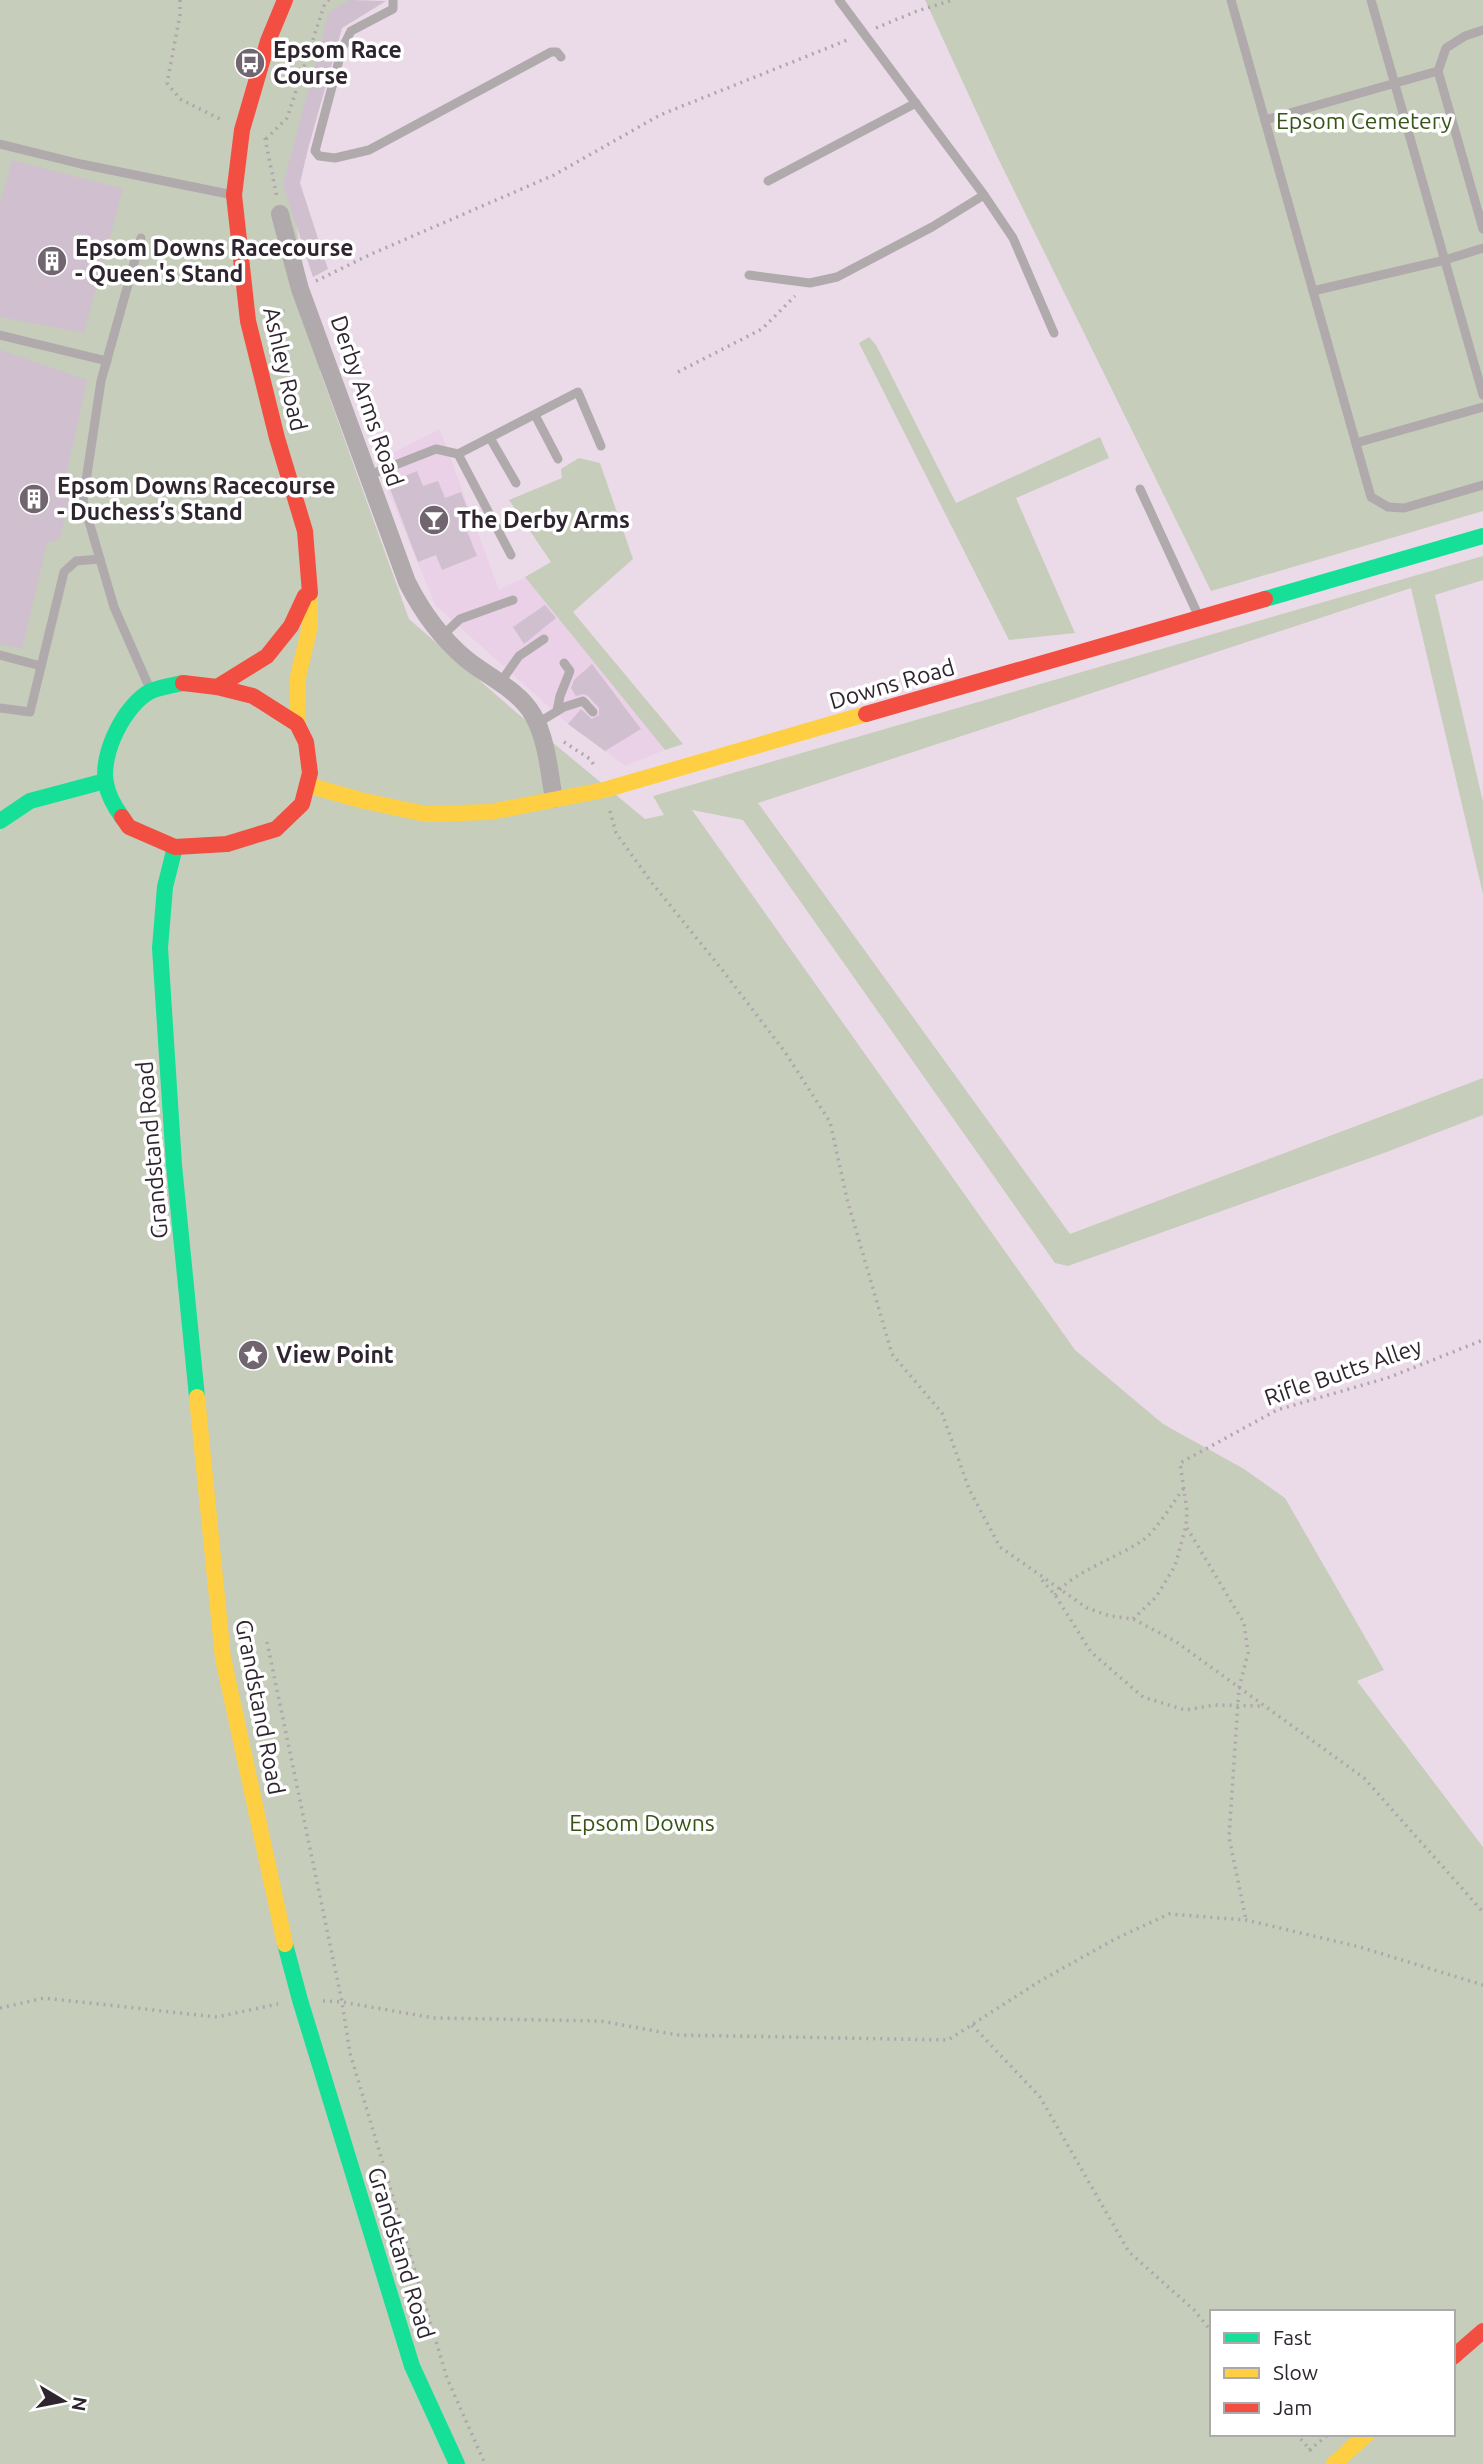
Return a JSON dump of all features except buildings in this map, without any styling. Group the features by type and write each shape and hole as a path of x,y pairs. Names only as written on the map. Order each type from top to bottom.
{"main road":[{"name":"Ashley Road","path":"285,0 268,41 242,130 234,195 248,321 277,438 305,531 310,584 310,626 298,677 297,724"},
{"name":"Downs Road","path":"307,785 364,802 426,814 490,812 604,790 1483,536"},
{"name":"Ashley Road","path":"217,687 267,656 291,626 310,584"},
{"path":"183,683 217,687 253,696 297,724 306,742 310,773 302,804 276,829 227,844 175,848 129,827 111,801 105,781 107,755 127,712 151,691 183,683"},
{"path":"0,821 30,801 105,781"},
{"name":"Grandstand Road","path":"175,848 165,887 160,948 174,1165 223,1658 276,1909 300,2000 412,2366 457,2464"},
{"path":"1455,2355 1483,2331"},
{"path":"1334,2464 1365,2436"}],"street":[{"name":"Derby Arms Road","path":"280,214 300,289 407,582 421,611 466,659 512,692 533,713 554,799"}],"lane":[{"path":"393,0 393,9 351,31 342,49 315,151 319,156 335,158 369,150 551,52 557,52 561,57"},
{"path":"839,0 1013,238 1054,333"},
{"path":"1231,0 1371,497 1388,507 1404,508 1483,485"},
{"path":"1371,0 1483,395"},
{"path":"1483,30 1465,36 1446,48 1438,71 1483,229"},
{"path":"1265,120 1438,71"},
{"path":"768,181 916,103"},
{"path":"0,144 81,164 234,195"},
{"path":"749,275 810,283 837,277 932,227 984,195"},
{"path":"141,238 101,381 83,501 114,607 151,691"},
{"path":"1313,291 1445,260 1483,248"},
{"path":"0,335 107,361"},
{"path":"367,476 436,449 458,454 578,392 601,446"},
{"path":"1356,443 1483,407"},
{"path":"535,415 558,459"},
{"path":"490,438 516,484"},
{"path":"458,454 511,555"},
{"path":"1140,489 1200,618"},
{"path":"0,708 30,712 64,572 76,561 100,559"},
{"path":"443,635 460,619 513,600"},
{"path":"500,683 519,656 544,639"},
{"path":"0,655 41,666"},
{"path":"539,731 557,711 570,671 564,663"},
{"path":"557,711 583,701 593,712"}],"path":[{"path":"180,0 180,15 167,83 180,99 242,130 267,138"},
{"path":"267,138 287,118 324,6 329,0"},
{"path":"300,289 369,255 554,175 660,115 917,11 953,0"},
{"path":"267,138 280,214"},
{"path":"678,372 761,329 810,283"},
{"path":"248,321 307,306"},
{"path":"539,731 556,737 590,759 598,771 616,833 785,1052 830,1122 847,1199 892,1354 942,1413 969,1489 1000,1547 1087,1608 1110,1616 1133,1619 1175,1641 1364,1778 1483,1912"},
{"name":"Rifle Butts Alley","path":"1184,1488 1180,1462 1277,1410 1390,1377 1483,1340"},
{"path":"1055,1595 1059,1589 1146,1538 1184,1488"},
{"path":"1133,1619 1156,1597 1175,1566 1186,1526 1184,1488"},
{"path":"1186,1526 1244,1623 1248,1653 1239,1688 1229,1837 1246,1920"},
{"path":"1040,1577 1055,1595 1091,1652 1143,1697 1185,1710 1215,1705 1263,1706"},
{"path":"267,1643 342,2002 350,2053 447,2378 485,2464"},
{"path":"0,2008 44,1998 217,2017 300,2000 342,2002 434,2018 601,2021 677,2035 948,2039 1040,1981 1115,1939 1168,1914 1246,1920 1360,1947 1483,1985"},
{"path":"972,2024 1040,2097 1129,2252 1194,2310 1210,2330"},
{"path":"1298,2436 1316,2455"},
{"path":"1309,2450 1326,2436"}],"shaded area":[{"path":"440,429 499,590 525,577 665,750 625,766 568,724 435,605 376,461"}],"green space":[{"name":"Epsom Downs","path":"0,0 356,0 342,8 288,175 321,374 409,619 645,819 664,815 653,796 1483,556 1483,580 1435,595 1483,802 1483,894 1411,588 758,803 1070,1234 1483,1078 1483,1115 1068,1266 1055,1263 743,820 692,810 1075,1350 1163,1424 1244,1469 1285,1498 1384,1670 1357,1681 1483,1847 1483,2464 0,2464"},
{"name":"Epsom Cemetery","path":"925,0 1483,0 1483,511 1211,591 995,152"},
{"path":"869,337 876,345 956,503 1100,437 1109,458 1016,498 1075,633 1009,640 859,343"},
{"path":"579,458 600,463 633,559 573,612 683,744 665,750 525,577 551,562 509,500 562,478 561,469"}],"traffic: fast":[{"path":"1265,599 1483,536"},
{"path":"122,817 108,792 105,771 116,731 141,697 151,691 183,683"},
{"path":"0,821 30,801 105,781"},
{"path":"175,847 165,887 160,948 174,1165 197,1397"},
{"path":"285,1944 412,2366 457,2464"}],"traffic: slow":[{"path":"297,724 298,677 310,626 310,593"},
{"path":"307,785 426,814 490,812 604,790 866,714"},
{"path":"197,1397 223,1658 285,1944"},
{"path":"1334,2464 1365,2436"}],"traffic: jam":[{"path":"285,0 268,41 242,130 234,195 248,321 277,438 305,531 310,593"},
{"path":"217,687 267,656 291,626 305,596"},
{"path":"866,714 1265,599"},
{"path":"122,817 129,827 175,847 227,844 276,829 302,804 310,773 306,742 297,724 253,696 217,687 183,683"},
{"path":"1455,2355 1483,2331"}],"place":[{"name":"Epsom Race Course","path":"250,63"},
{"name":"Epsom Downs Racecourse - Queen's Stand","path":"52,261"},
{"name":"Epsom Downs Racecourse - Duchess’s Stand","path":"34,499"},
{"name":"The Derby Arms","path":"434,520"},
{"name":"View Point","path":"253,1355"}]}
